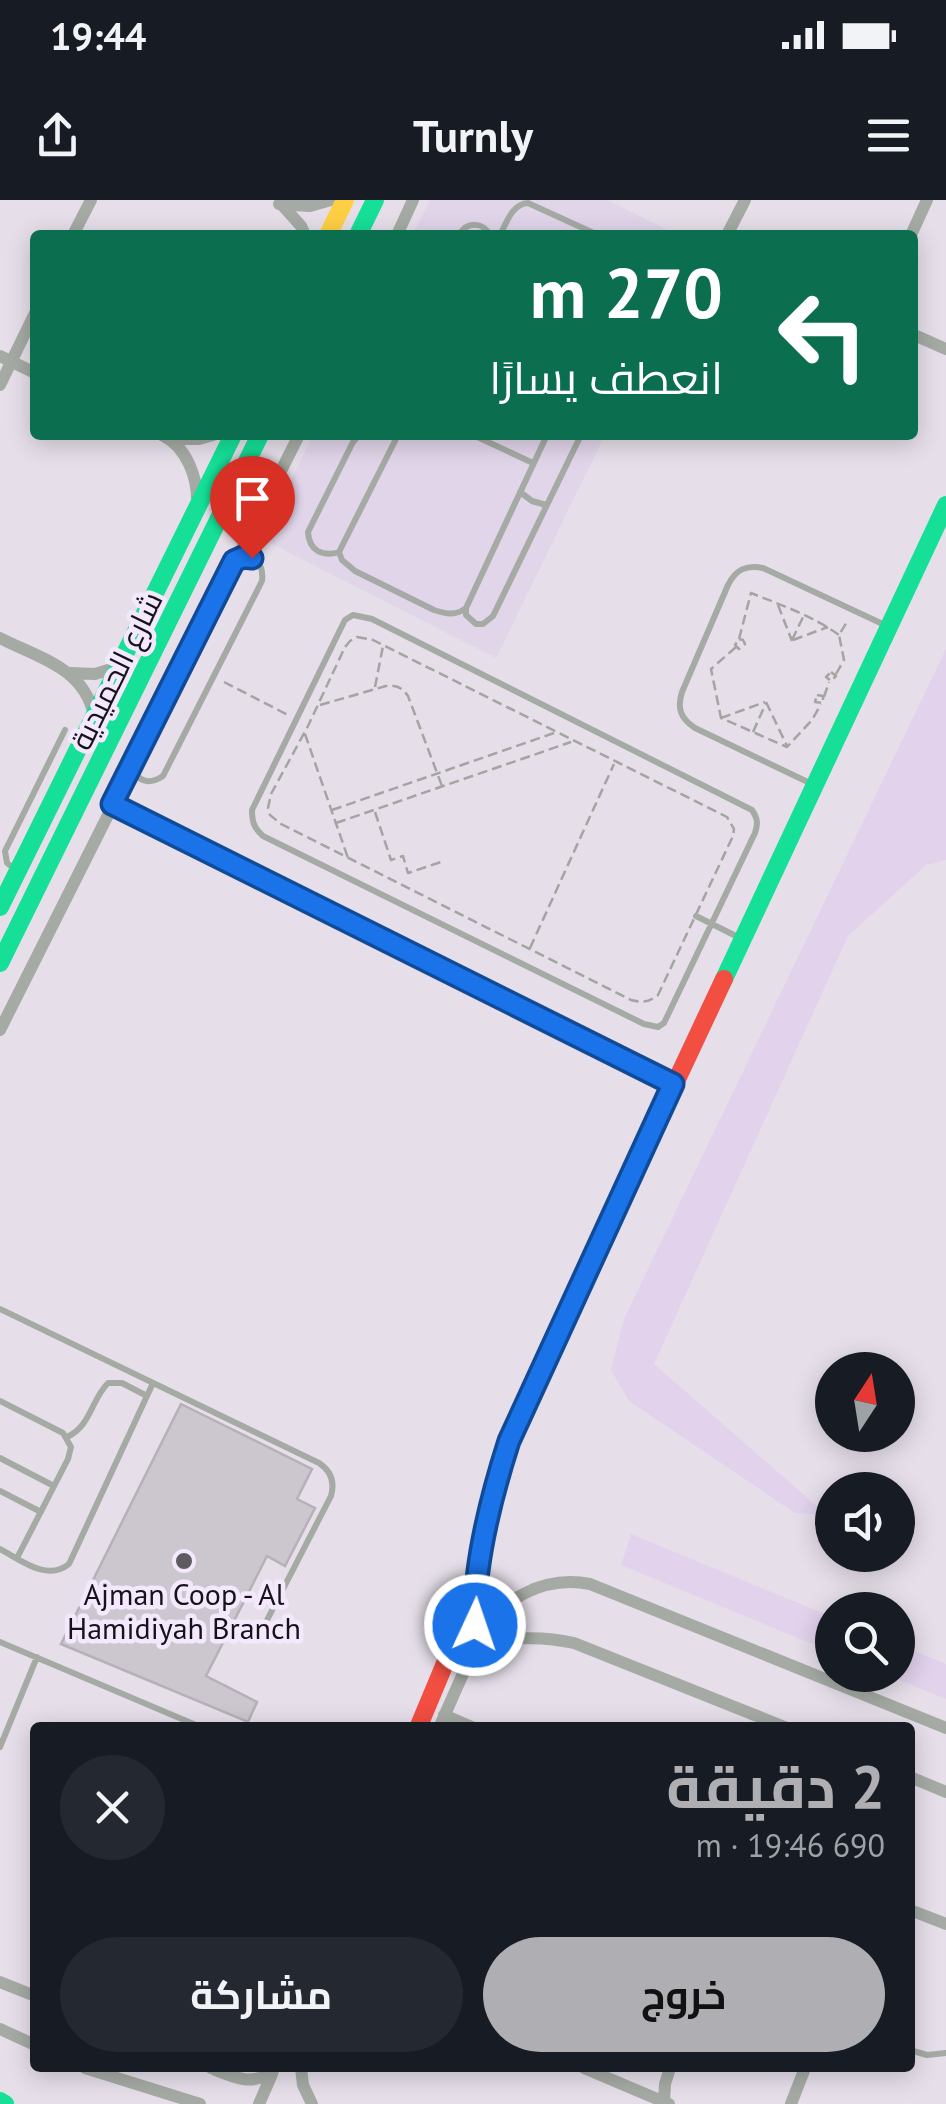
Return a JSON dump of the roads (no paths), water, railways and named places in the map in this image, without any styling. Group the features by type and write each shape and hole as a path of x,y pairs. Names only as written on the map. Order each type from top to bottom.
{"street":[{"path":"76,230 90,200"},
{"path":"276,202 310,206 330,200"},
{"path":"330,230 345,200"},
{"path":"360,230 375,200"},
{"path":"398,230 413,200"},
{"path":"732,230 745,200"},
{"path":"912,230 927,200"},
{"path":"276,202 302,230"},
{"path":"0,384 6,359 30,321"},
{"path":"918,336 946,348"},
{"path":"6,359 30,371"},
{"path":"170,440 192,471 196,509"},
{"name":"شارع الحميدية","path":"0,907 230,440"},
{"name":"شارع الحميدية","path":"0,963 258,440"},
{"path":"0,1030 296,440"},
{"path":"421,1722 474,1594 509,1441 946,505"},
{"path":"0,638 71,673 87,692 94,716"},
{"path":"71,673 95,674 118,667"},
{"path":"112,804 673,1084"},
{"path":"441,1721 475,1642 490,1618 510,1600 558,1582 590,1584 946,1728"},
{"path":"474,1594 510,1600"},
{"path":"474,1594 475,1642"},
{"path":"475,1642 522,1637 574,1643 771,1722"},
{"path":"915,1779 946,1792"},
{"path":"915,1912 946,1924"},
{"path":"0,1982 30,1994"},
{"path":"0,2028 30,2043"},
{"path":"98,2072 200,2104"},
{"path":"223,2072 248,2080 264,2078 271,2072"},
{"path":"259,2104 273,2072"},
{"path":"301,2072 312,2104"},
{"path":"593,2072 667,2103"},
{"path":"667,2103 664,2084 668,2072"},
{"path":"791,2104 803,2072"}],"lane":[{"path":"503,230 516,207 528,202 587,230"},
{"path":"462,230 476,224 486,230"},
{"path":"340,552 320,553 311,544 308,532 355,440"},
{"path":"387,440 392,447"},
{"path":"340,552 396,440"},
{"path":"485,440 534,463"},
{"path":"546,440 466,608 470,620 488,622 579,440"},
{"path":"520,492 546,506"},
{"path":"340,552 347,567 434,610 453,614 466,608"},
{"path":"132,765 134,773 148,782 163,776 262,581 260,563 243,557 234,561"},
{"path":"814,785 695,728 680,713 678,702 728,585 741,568 763,568 888,626"},
{"path":"353,615 372,618 752,810 758,825 711,923 664,1023 650,1027 264,836 256,829 252,810 345,620 353,615"},
{"path":"11,879 5,851 65,730"},
{"path":"696,916 741,938"},
{"path":"0,1309 319,1464 331,1476 331,1496 264,1624"},
{"path":"67,1437 83,1426 108,1383 122,1383 147,1396"},
{"path":"0,1549 49,1572 68,1564 153,1383"},
{"path":"0,1401 58,1430 67,1437 71,1448 17,1558"},
{"path":"0,1458 54,1486"},
{"path":"0,1492 41,1512"},
{"path":"0,1642 189,1722"},
{"path":"0,1747 37,1657"},
{"path":"915,2051 946,2053"}],"place":[{"name":"Ajman Coop - Al Hamidiyah Branch","path":"184,1561"}]}
